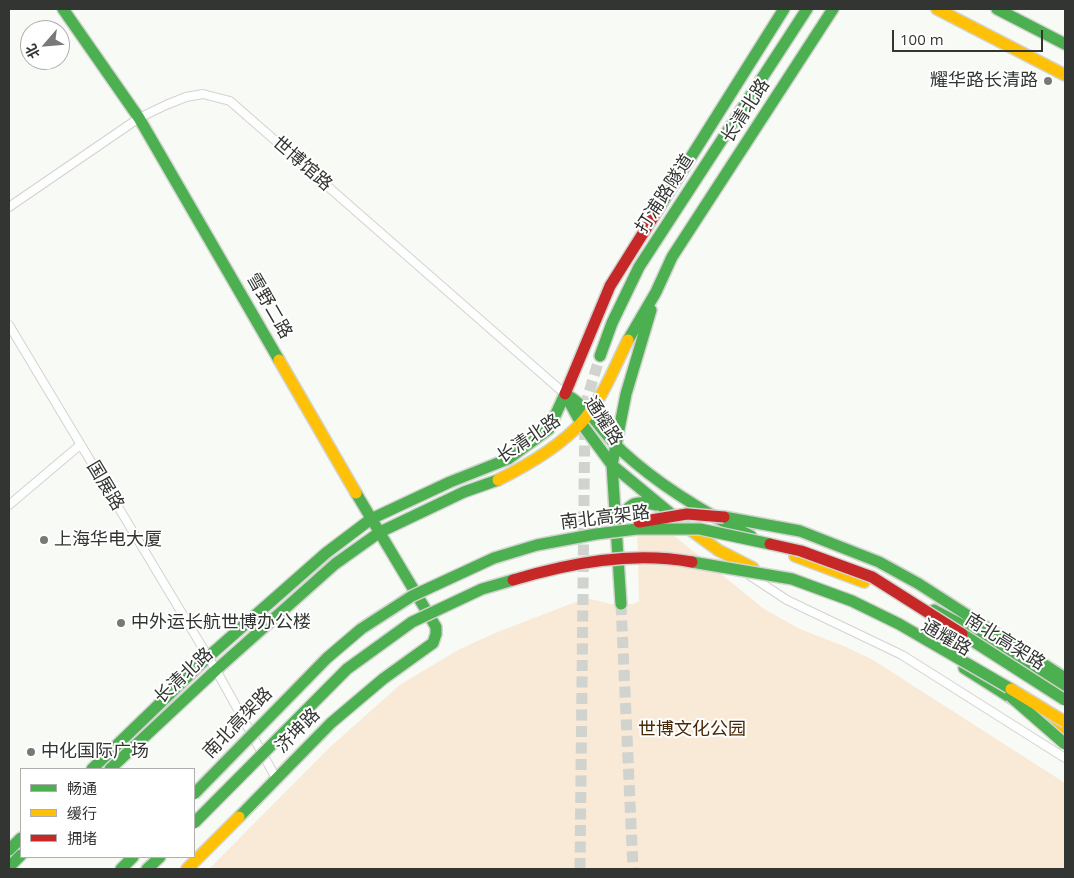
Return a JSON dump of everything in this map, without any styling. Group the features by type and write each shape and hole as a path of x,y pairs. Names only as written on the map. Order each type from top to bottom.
{"main road":[{"name":"雪野二路","path":"63,9 139,118 371,519 436,627"},
{"name":"长清北路","path":"93,768 208,657 326,553 371,519 450,482 508,459 549,429 558,414 610,286 784,9"},
{"name":"打浦路隧道","path":"600,356 612,323 639,267 807,9"},
{"name":"长清北路","path":"111,768 334,564 380,532 464,492 498,480 518,470 563,440 581,423 610,379 634,329 656,292 672,257 833,9"},
{"path":"937,9 1065,76"},
{"path":"997,9 1065,44"},
{"path":"621,604 612,465 626,394 656,292"},
{"name":"通耀路","path":"566,394 590,412 615,446 649,474 683,498 731,527 784,552 908,599 950,618 1000,646 1065,689"},
{"name":"通耀路","path":"566,394 581,423 612,465 660,507 718,550 744,565 876,619 928,646 1065,732"},
{"path":"617,524 628,506 642,501 660,507"},
{"path":"596,534 641,521 687,514 724,516 800,532 879,562 919,584 1065,678"},
{"name":"南北高架路","path":"195,793 327,658 361,629 404,601 494,558 538,545 596,534 637,529 700,529 801,551 872,577 1065,700"},
{"name":"南北高架路","path":"195,821 347,669 412,622 482,590 549,569 596,561 636,557 669,558 716,564 792,579 852,600 899,624 981,670 1065,722"},
{"name":"济坤路","path":"187,869 356,700 433,644 436,627"},
{"path":"981,670 1065,744"},
{"path":"9,850 20,839"},
{"path":"121,869 132,858"},
{"path":"147,869 159,858"}],"street":[{"name":"世博馆路","path":"9,207 139,118 166,104 203,94 230,101 566,394"},
{"name":"国展路","path":"9,325 216,670 276,778"},
{"path":"9,505 80,444"},
{"path":"718,550 753,578 787,600 902,655 1065,758"},
{"path":"9,850 15,861"}],"green space":[{"name":"世博文化公园","path":"643,513 650,516 764,609 800,629 873,660 1065,783 1065,869 209,869 329,748 401,684 460,649 495,633 586,598 611,604 633,604 639,601 637,519"}],"tunnel":[{"path":"580,869 585,406 600,356"},
{"path":"621,604 633,869"}],"traffic: fast":[{"path":"63,9 139,118 279,360"},
{"path":"657,211 784,9"},
{"path":"600,356 612,323 639,267 807,9"},
{"path":"628,340 656,292 672,257 833,9"},
{"path":"997,9 1065,44"},
{"path":"621,604 612,465 626,394 651,310"},
{"path":"565,394 581,423 612,465 676,518"},
{"path":"93,768 208,657 326,553 371,519 450,482 508,459 549,429 565,394"},
{"path":"567,395 590,414 623,452 653,477 700,509 751,536"},
{"path":"111,768 216,670 335,564 380,532 464,492 498,480"},
{"path":"239,817 331,723 383,679 433,643 436,627 356,493"},
{"path":"617,524 632,505 637,503 656,505"},
{"path":"724,517 800,531 879,562 919,584 1065,678"},
{"path":"195,793 327,658 361,629 412,596 494,558 537,545 596,534 637,529 700,529 770,544"},
{"path":"692,562 792,579 852,601 899,624 1011,689"},
{"path":"195,822 347,669 412,622 482,589 513,580"},
{"path":"934,610 985,637 1065,689"},
{"path":"962,634 1065,700"},
{"path":"964,668 1016,701"},
{"path":"1010,696 1065,744"},
{"path":"9,850 20,839"},
{"path":"9,867 20,856"},
{"path":"121,869 132,858"},
{"path":"147,869 159,858"}],"traffic: slow":[{"path":"937,9 1065,75"},
{"path":"498,480 542,455 563,440 581,423 595,404 613,373 628,340"},
{"path":"279,360 356,493"},
{"path":"688,528 718,550 753,568"},
{"path":"795,556 864,582"},
{"path":"1011,689 1065,722"},
{"path":"1044,719 1065,732"},
{"path":"187,869 239,817"}],"traffic: jam":[{"path":"565,394 610,286 657,211"},
{"path":"639,522 687,514 724,517"},
{"path":"770,544 801,551 872,577 962,634"},
{"path":"513,580 557,568 601,560 647,558 692,562"}],"place":[{"name":"耀华路长清路","path":"1048,81"},
{"name":"上海华电大厦","path":"44,540"},
{"name":"中外运长航世博办公楼","path":"121,623"},
{"name":"中化国际广场","path":"31,752"}]}
